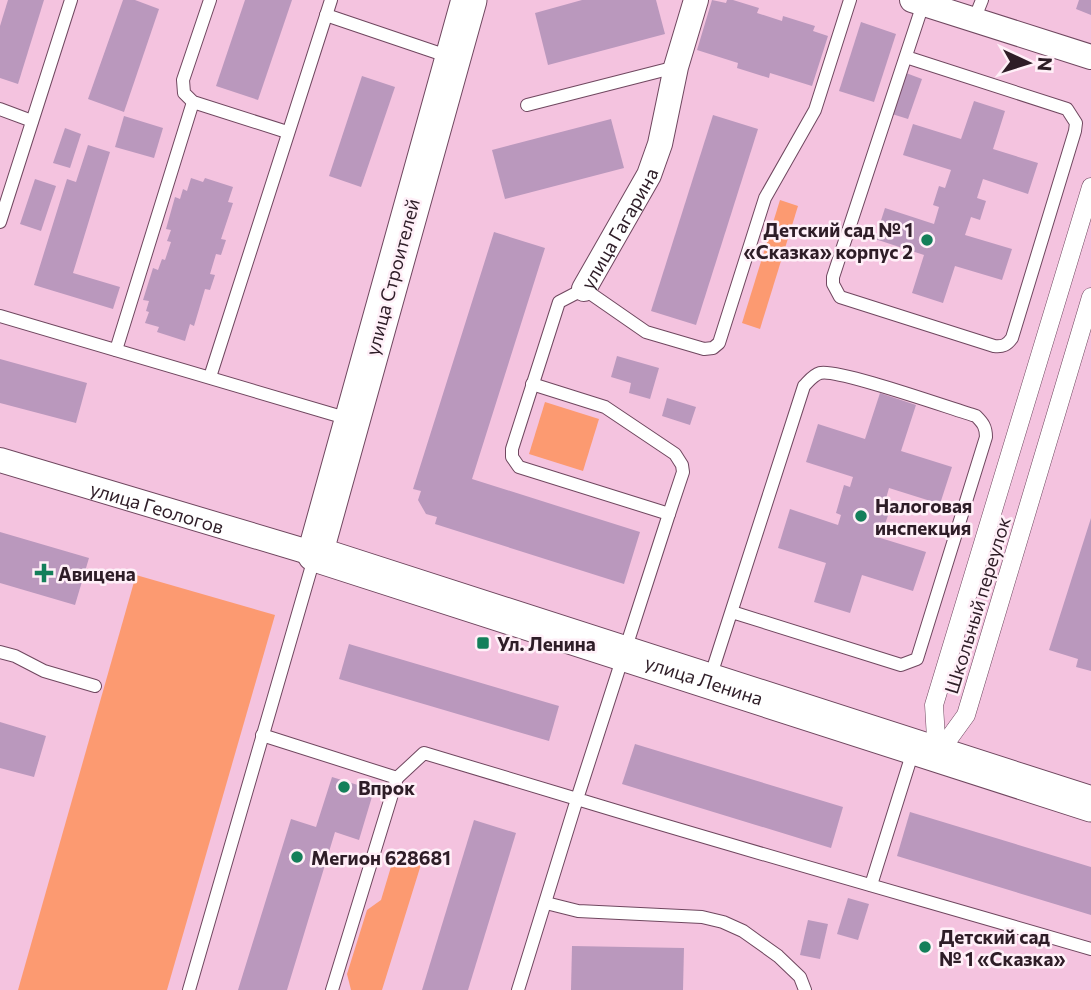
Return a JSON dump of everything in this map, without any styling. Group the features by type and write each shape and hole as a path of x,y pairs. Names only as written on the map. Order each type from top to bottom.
{"main road":[{"name":"улица Строителей","path":"315,554 469,0"},
{"name":"улица Ленина","path":"315,554 1091,804"}],"street":[{"name":"улица Гагарина","path":"584,289 649,175 660,144 676,67 696,0"},
{"path":"917,2 978,10 1091,57"},
{"name":"Школьный переулок","path":"926,751 933,705 1091,187"},
{"name":"Школьный переулок","path":"926,751 967,715 1091,297"},
{"name":"улица Геологов","path":"0,460 315,554"}],"lane":[{"path":"0,222 71,0"},
{"path":"210,0 183,80 184,93 193,102 287,132"},
{"path":"210,377 331,0"},
{"path":"584,289 646,332 704,349 713,348 719,343 765,198 815,110 850,0"},
{"path":"906,57 1067,109 1076,122 1012,338 1001,347 840,297 833,284 833,277 906,57 917,2"},
{"path":"326,15 453,58"},
{"path":"527,105 676,67"},
{"path":"116,350 193,102"},
{"path":"0,110 32,121"},
{"name":"улица Гагарина","path":"584,289 559,302 512,449 514,463 519,467 669,514"},
{"path":"0,316 353,420"},
{"path":"709,681 804,386 811,378 821,372 844,375 976,416 982,422 986,428 986,438 917,659 901,665 732,611"},
{"path":"518,990 683,472 675,454 605,407 532,384"},
{"path":"189,990 315,554"},
{"path":"0,652 15,656 44,671 95,686"},
{"path":"262,735 397,778"},
{"path":"870,885 926,751"},
{"path":"332,990 397,778 424,753 825,874 1091,949"},
{"path":"545,902 578,911 702,916 723,922 743,931 779,957 800,977 805,990"}],"shaded area":[{"path":"780,200 798,206 760,329 742,323"},
{"path":"545,402 599,419 583,471 529,454"},
{"path":"136,575 275,615 167,990 18,990"},
{"path":"396,850 423,858 382,990 351,990 347,974 367,910 381,900"}],"building":[{"path":"8,0 44,0 18,84 0,78 0,26"},
{"path":"123,0 135,0 159,9 124,112 88,99"},
{"path":"245,0 292,0 258,100 216,86"},
{"path":"582,0 656,0 665,34 548,65 535,13"},
{"path":"712,0 726,3 727,0 733,0 759,8 757,13 782,21 783,16 815,26 813,31 828,36 812,86 770,73 769,78 737,68 738,63 697,50"},
{"path":"1079,0 1091,0 1091,15 1076,9"},
{"path":"861,22 896,34 874,102 839,91"},
{"path":"906,73 922,79 908,119 892,114"},
{"path":"362,76 395,87 361,187 329,176"},
{"path":"974,101 1005,111 993,149 1038,163 1028,194 983,179 977,198 986,201 980,220 971,217 965,235 1012,249 1002,280 955,266 943,303 912,293 924,255 875,239 885,208 934,224 939,207 933,205 939,186 945,188 951,170 903,155 913,124 961,139"},
{"path":"713,115 758,129 696,325 651,311"},
{"path":"124,116 163,128 154,158 115,147"},
{"path":"611,119 624,168 505,199 492,150"},
{"path":"65,128 81,134 70,168 53,163"},
{"path":"88,145 110,152 73,273 120,287 113,309 34,285 67,179 76,182"},
{"path":"191,178 203,182 205,178 233,187 228,202 233,203 221,239 226,240 221,255 216,254 210,274 215,275 210,290 205,289 194,326 190,324 185,341 157,332 159,327 145,323 149,301 143,300 153,268 158,270 162,259 165,260 171,242 167,241 171,230 166,229 175,197 180,199 183,189 187,191"},
{"path":"35,179 56,186 41,231 20,224"},
{"path":"494,232 545,248 472,479 640,532 624,584 435,524 437,517 426,514 418,500 421,491 413,489"},
{"path":"617,356 659,368 650,399 629,393 631,383 611,377"},
{"path":"0,359 87,383 76,423 0,403"},
{"path":"880,393 916,405 901,451 952,467 940,504 889,488 885,502 892,504 885,524 879,522 874,536 926,552 913,591 862,575 850,613 814,602 826,563 778,548 790,509 838,525 841,515 836,513 844,485 850,487 853,477 806,462 818,424 865,439"},
{"path":"667,398 696,407 690,425 662,416"},
{"path":"1091,518 1091,671 1076,667 1078,659 1049,650"},
{"path":"0,532 89,558 75,605 0,583"},
{"path":"349,644 559,706 549,741 339,679"},
{"path":"0,722 46,736 34,777 0,768"},
{"path":"635,744 843,807 831,848 622,784"},
{"path":"332,777 374,790 359,840 335,832 287,990 238,990 291,819 316,827"},
{"path":"910,812 1091,867 1091,915 897,856"},
{"path":"474,820 516,833 468,990 422,990"},
{"path":"848,898 869,904 858,940 837,934"},
{"path":"808,920 828,924 820,959 800,955"},
{"path":"572,946 684,948 683,990 571,990"}],"place":[{"name":"Детский сад № 1 «Сказка» корпус 2","path":"927,240"},
{"name":"Налоговая инспекция","path":"861,516"},
{"name":"Авицена","path":"44,573"},
{"name":"Ул. Ленина","path":"483,643"},
{"name":"Впрок","path":"344,787"},
{"name":"Мегион 628681","path":"297,857"},
{"name":"Детский сад № 1 «Сказка»","path":"925,947"}]}
